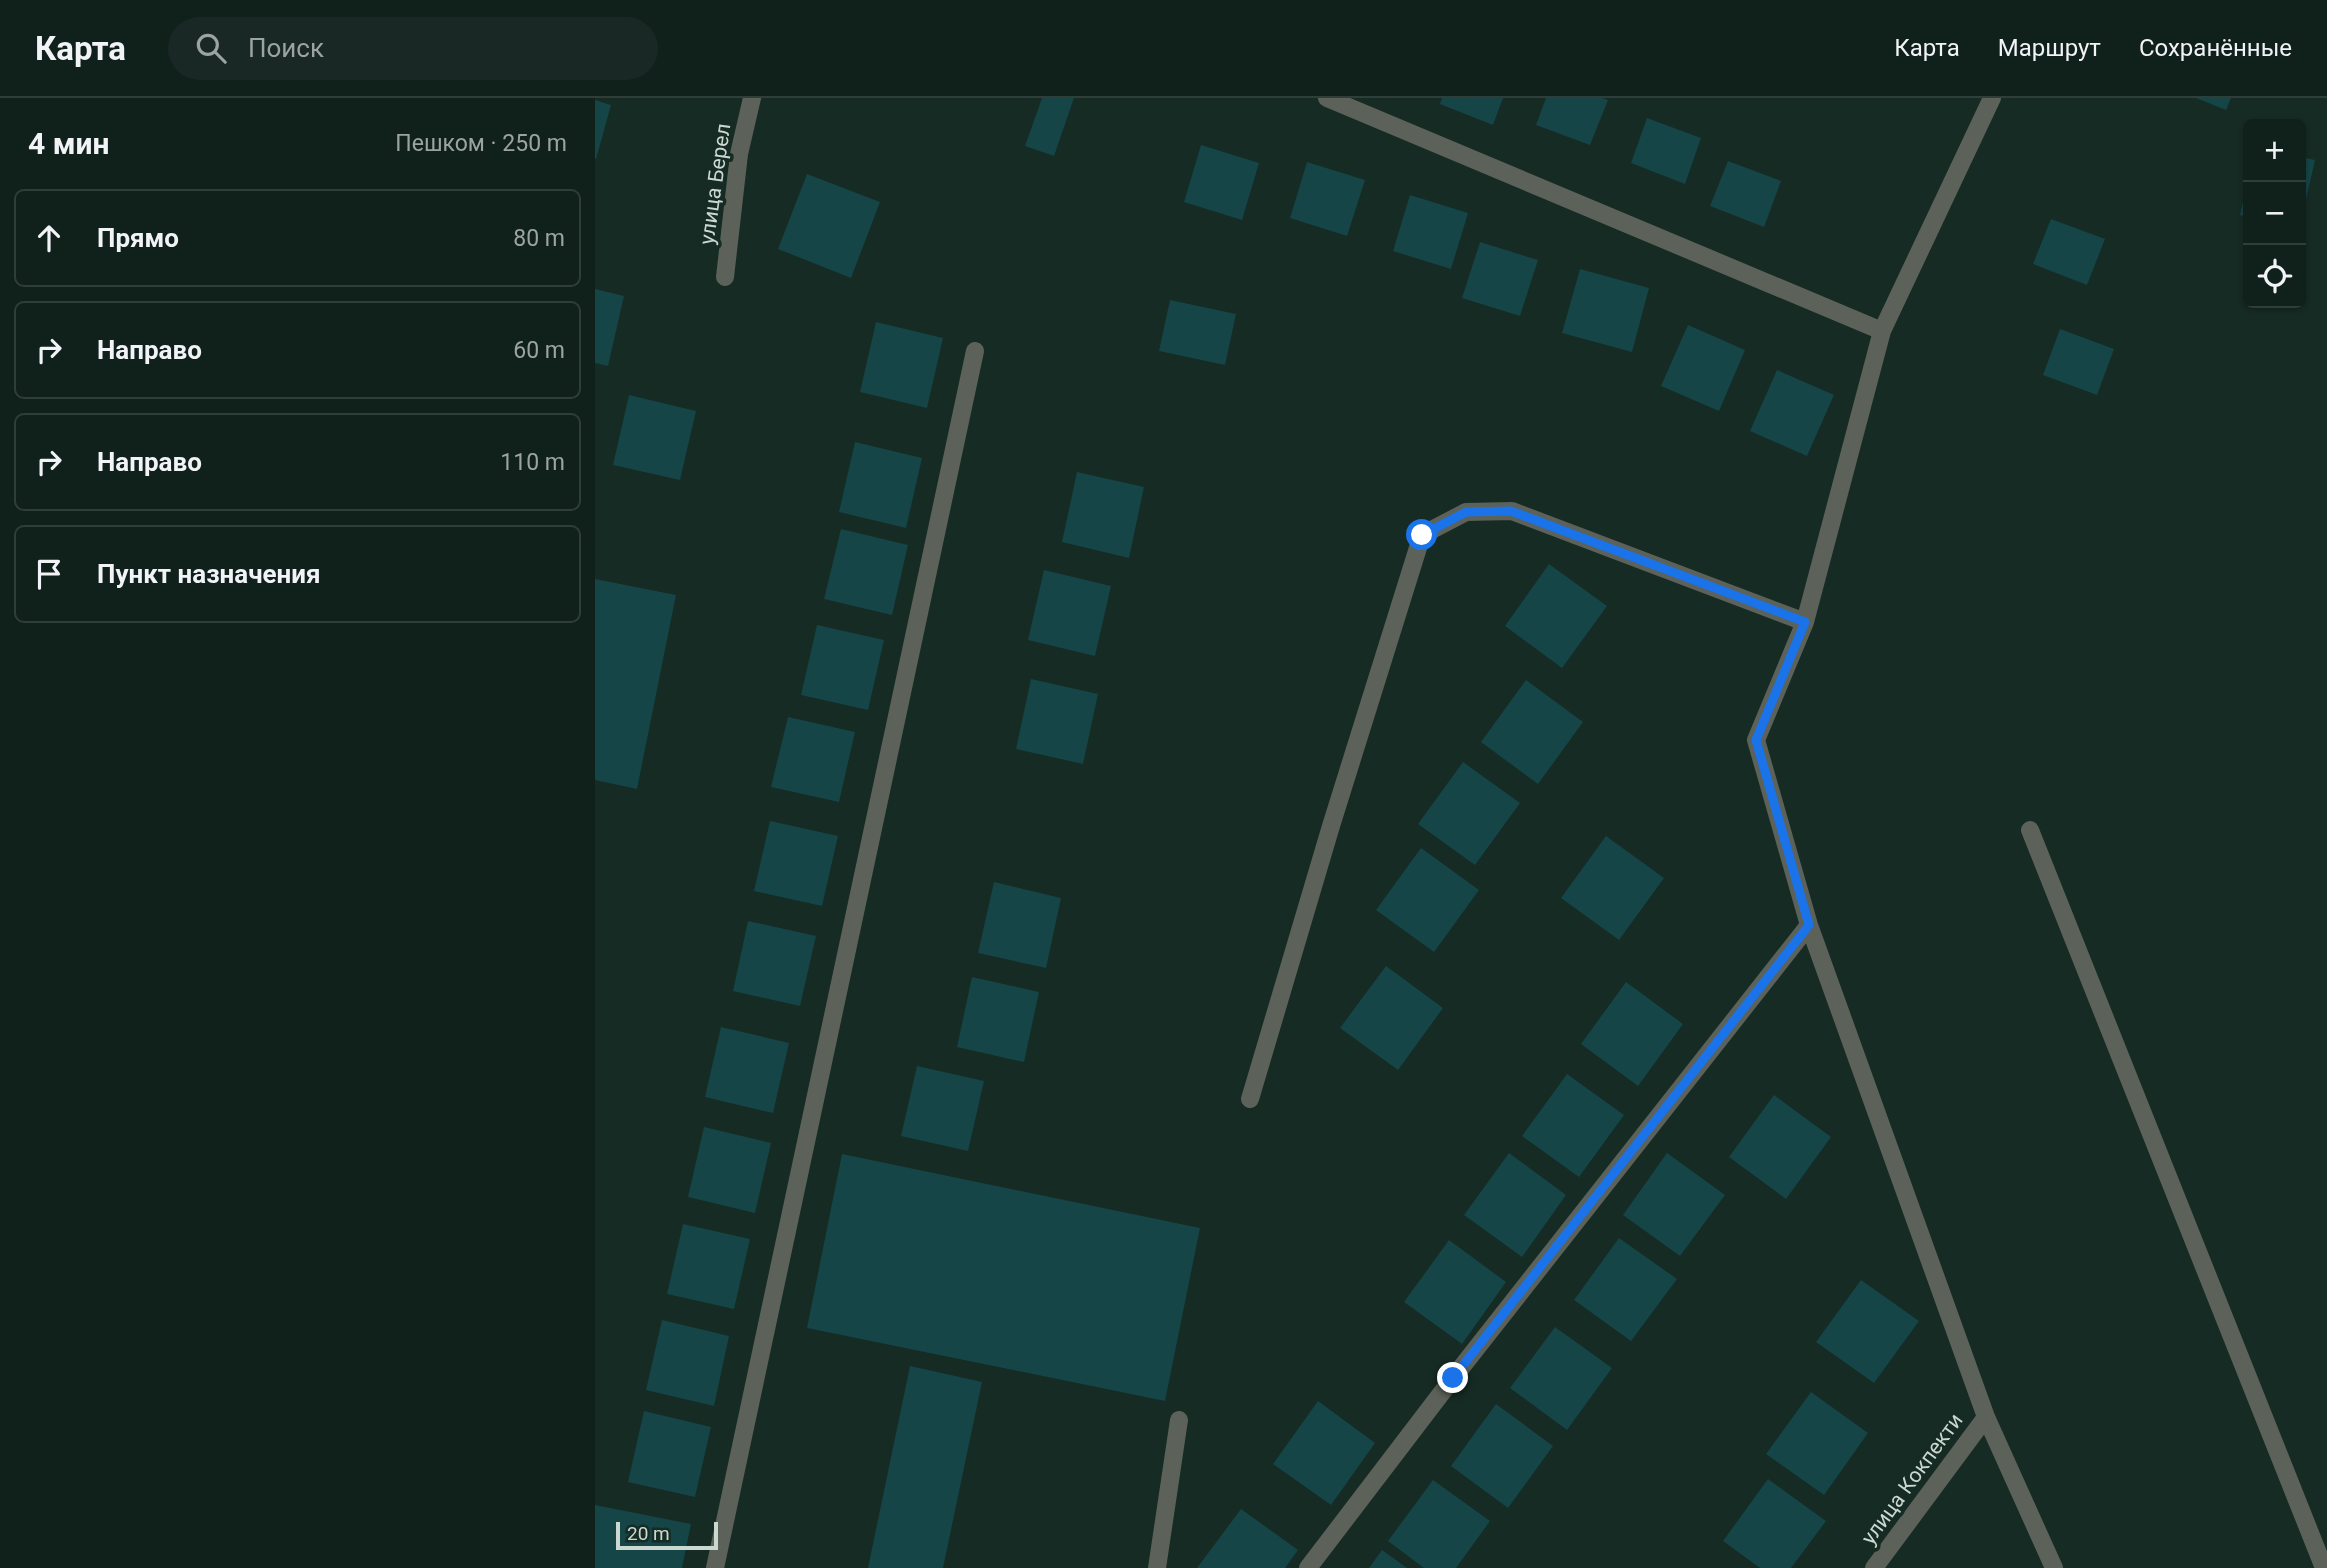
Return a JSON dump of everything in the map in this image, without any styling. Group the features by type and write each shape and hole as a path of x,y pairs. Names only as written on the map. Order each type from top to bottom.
{"street":[{"name":"улица Берел","path":"725,277 739,154 752,98"},
{"path":"1327,98 1882,331"},
{"path":"1992,98 1882,331 1805,622 1756,740 1809,925 1986,1417 2054,1568"},
{"path":"715,1568 975,351"},
{"path":"1250,1100 1331,826 1422,535 1466,512 1511,511 1805,622"},
{"path":"2030,830 2324,1568"},
{"path":"1308,1568 1453,1378 1809,925"},
{"name":"улица Кокпекти","path":"1874,1568 1986,1417"},
{"path":"1157,1568 1179,1420"}],"building":[{"path":"1042,98 1074,98 1054,156 1025,146"},
{"path":"1442,98 1503,98 1493,125 1440,104"},
{"path":"1546,98 1608,100 1590,145 1536,125"},
{"path":"2196,98 2231,98 2226,110"},
{"path":"595,100 611,105 596,159 595,159"},
{"path":"1647,118 1701,138 1685,184 1631,163"},
{"path":"1201,145 1259,163 1242,220 1184,202"},
{"path":"2306,158 2315,160 2306,199"},
{"path":"1728,161 1781,181 1764,227 1710,206"},
{"path":"1307,162 1365,180 1347,236 1290,218"},
{"path":"807,174 880,202 851,278 778,249"},
{"path":"1410,195 1468,213 1451,269 1393,251"},
{"path":"2051,219 2105,239 2087,285 2033,264"},
{"path":"1480,242 1538,260 1520,316 1462,298"},
{"path":"1580,269 1649,288 1632,352 1562,333"},
{"path":"595,289 624,296 608,366 595,363"},
{"path":"1170,300 1236,314 1225,365 1159,351"},
{"path":"876,322 943,338 927,408 860,392"},
{"path":"1688,325 1745,350 1719,411 1661,386"},
{"path":"2060,329 2114,349 2097,395 2043,375"},
{"path":"1777,370 1834,395 1807,456 1750,431"},
{"path":"629,395 696,411 680,480 613,465"},
{"path":"855,442 922,458 906,528 839,512"},
{"path":"1077,472 1144,487 1129,558 1062,542"},
{"path":"841,529 908,545 892,615 824,599"},
{"path":"1549,564 1607,606 1562,668 1505,626"},
{"path":"1044,570 1111,586 1095,656 1028,640"},
{"path":"595,579 676,595 637,789 595,780"},
{"path":"817,625 884,640 868,710 801,695"},
{"path":"1031,679 1098,694 1083,764 1016,749"},
{"path":"1526,680 1583,722 1538,784 1481,742"},
{"path":"788,717 855,732 839,802 771,787"},
{"path":"1463,762 1520,803 1475,865 1418,824"},
{"path":"770,821 838,836 822,906 754,891"},
{"path":"1606,836 1664,878 1619,940 1561,898"},
{"path":"1421,848 1479,890 1434,952 1376,910"},
{"path":"994,882 1061,898 1046,968 978,953"},
{"path":"748,921 816,936 800,1006 733,991"},
{"path":"1386,966 1443,1008 1398,1070 1340,1028"},
{"path":"972,977 1039,992 1024,1062 957,1047"},
{"path":"1626,982 1683,1024 1638,1086 1581,1044"},
{"path":"721,1027 789,1043 773,1113 705,1097"},
{"path":"917,1066 984,1081 968,1151 901,1136"},
{"path":"1567,1074 1624,1115 1579,1177 1522,1136"},
{"path":"1774,1095 1831,1137 1786,1199 1729,1157"},
{"path":"704,1127 771,1143 755,1213 688,1197"},
{"path":"1509,1153 1566,1195 1522,1257 1464,1215"},
{"path":"1667,1153 1725,1195 1680,1256 1623,1215"},
{"path":"842,1154 1200,1228 1165,1401 807,1328"},
{"path":"683,1224 750,1239 734,1309 667,1294"},
{"path":"1619,1238 1677,1279 1631,1341 1574,1300"},
{"path":"1449,1240 1506,1282 1462,1344 1404,1302"},
{"path":"1861,1280 1919,1321 1874,1383 1816,1342"},
{"path":"662,1320 729,1336 714,1406 646,1390"},
{"path":"1555,1327 1612,1368 1567,1430 1510,1388"},
{"path":"910,1366 982,1382 943,1568 868,1568"},
{"path":"1811,1392 1868,1433 1824,1495 1766,1454"},
{"path":"1318,1401 1375,1443 1331,1505 1273,1464"},
{"path":"1496,1404 1553,1446 1508,1508 1451,1466"},
{"path":"644,1411 711,1427 695,1497 628,1482"},
{"path":"1768,1479 1826,1521 1791,1568 1760,1568 1723,1541"},
{"path":"1433,1480 1490,1521 1456,1568 1424,1568 1388,1541"},
{"path":"595,1505 691,1524 682,1568 595,1568"},
{"path":"1241,1509 1298,1550 1285,1568 1197,1568"},
{"path":"1382,1550 1407,1568 1369,1568"}],"route":[{"path":"1422,535 1466,512 1511,511 1805,622 1756,740 1809,925 1453,1378"}]}
